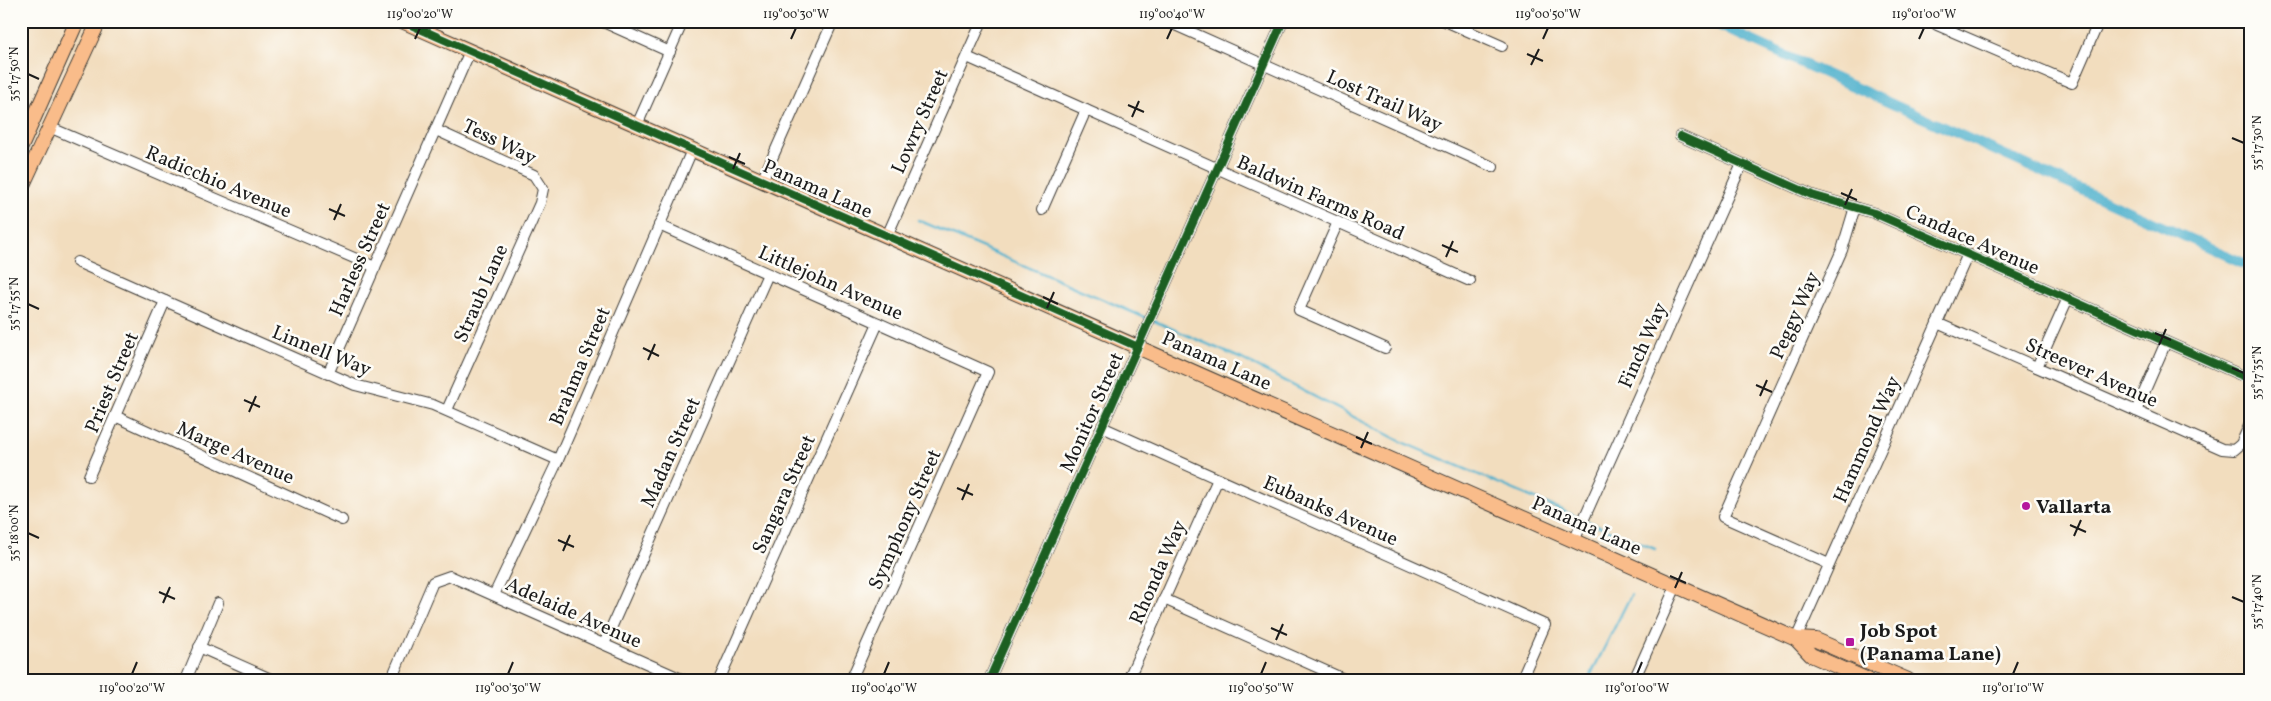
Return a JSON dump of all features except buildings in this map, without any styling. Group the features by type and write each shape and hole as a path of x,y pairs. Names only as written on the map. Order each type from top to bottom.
{"main road":[{"path":"21,147 77,21"},
{"path":"21,189 99,21"},
{"name":"Panama Lane","path":"402,21 1796,639 1816,640 1875,673 1908,680"},
{"name":"Panama Lane","path":"1796,639 1811,654 1868,680"}],"street":[{"path":"601,21 670,52"},
{"path":"637,125 683,21"},
{"path":"762,181 833,21"},
{"name":"Lowry Street","path":"887,236 982,21"},
{"name":"Lost Trail Way","path":"1166,21 1493,167"},
{"name":"Monitor Street","path":"990,680 1282,21"},
{"path":"1446,21 1502,46"},
{"path":"1938,23 2072,83 2099,21"},
{"name":"Tess Way","path":"423,158 470,52"},
{"name":"Baldwin Farms Road","path":"967,57 1470,281"},
{"path":"1042,210 1086,110"},
{"name":"Radicchio Avenue","path":"49,127 375,268"},
{"name":"Tess Way","path":"436,130 534,175 543,189"},
{"name":"Candace Avenue","path":"1680,136 1812,195 1874,213 2250,379"},
{"name":"Brahma Street","path":"494,595 558,460 692,150"},
{"name":"Harless Street","path":"328,374 423,158"},
{"name":"Finch Way","path":"1574,541 1742,164"},
{"name":"Straub Lane","path":"447,410 540,203 543,189"},
{"name":"Peggy Way","path":"1829,564 1723,517 1842,250 1855,207"},
{"path":"1338,222 1299,310 1385,348"},
{"name":"Littlejohn Avenue","path":"659,225 988,372"},
{"name":"Hammond Way","path":"1796,639 1968,254"},
{"name":"Linnell Way","path":"76,262 355,386 447,410 558,460"},
{"name":"Madan Street","path":"604,644 768,274"},
{"path":"2037,367 2068,298"},
{"name":"Priest Street","path":"89,476 165,301"},
{"name":"Streever Avenue","path":"1937,322 2222,449 2234,450 2241,444 2250,424"},
{"name":"Sangara Street","path":"719,680 878,323"},
{"path":"2136,410 2166,342"},
{"name":"Symphony Street","path":"851,680 988,372"},
{"name":"Marge Avenue","path":"115,416 342,520"},
{"name":"Eubanks Avenue","path":"1102,427 1545,625 1521,680"},
{"name":"Rhonda Way","path":"1128,680 1218,479"},
{"name":"Adelaide Avenue","path":"390,680 433,582 450,576 684,680"},
{"path":"1634,680 1676,586"},
{"path":"1164,599 1346,680"},
{"path":"186,680 218,603"},
{"path":"200,646 273,680"}],"waterway":[{"path":"1709,21 2250,266"},
{"path":"918,220 1146,318"},
{"path":"1152,320 1242,359 1400,441 1582,519"},
{"path":"1587,521 1655,549"},
{"path":"1588,680 1631,595"}],"cycle path":[{"path":"402,21 1138,347"},
{"path":"989,680 1283,21"},
{"path":"1680,136 1812,195 1874,213 2250,379"}],"place":[{"name":"Vallarta","path":"2026,506"},
{"name":"Job Spot (Panama Lane)","path":"1850,642"}]}
